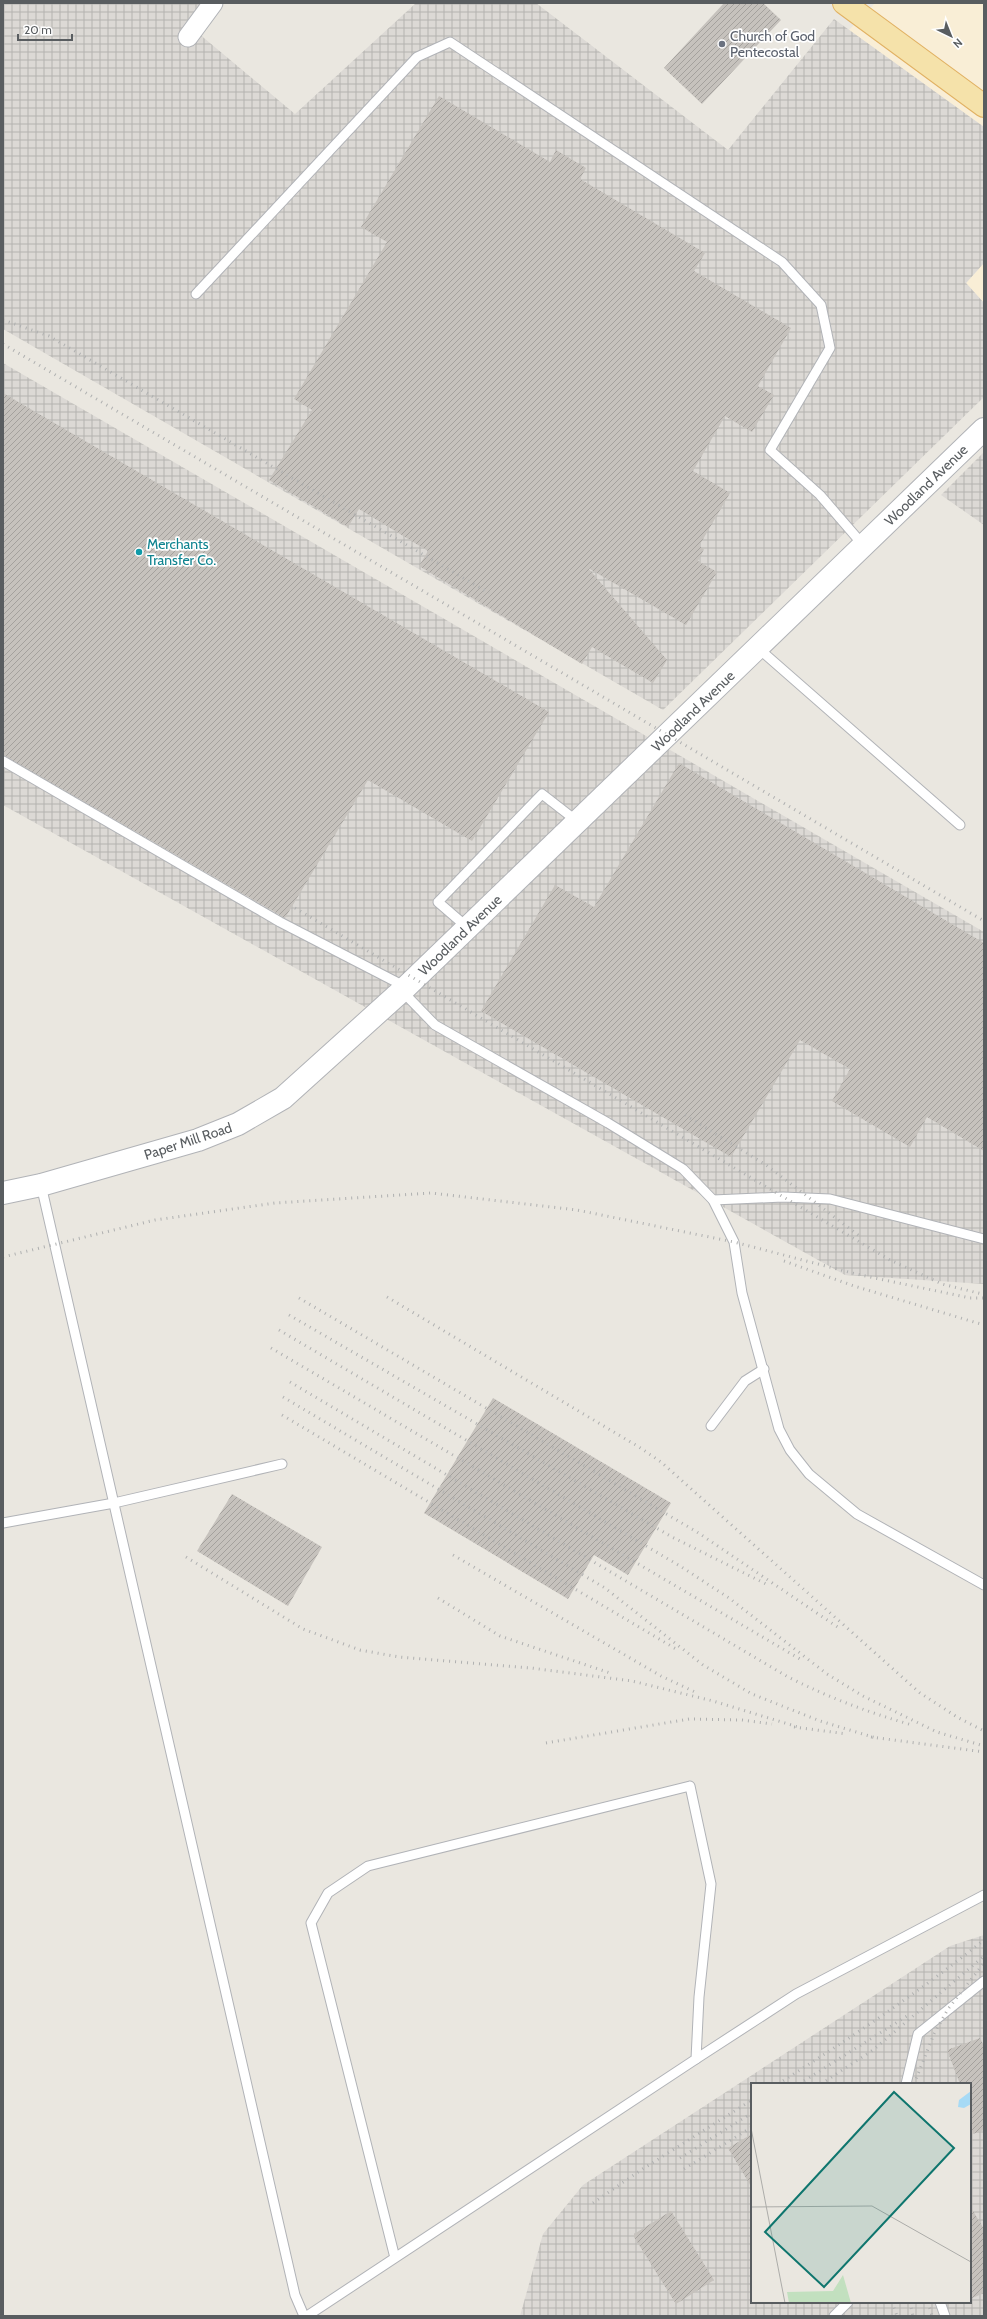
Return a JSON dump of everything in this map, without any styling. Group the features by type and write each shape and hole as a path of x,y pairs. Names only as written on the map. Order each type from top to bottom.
{"main road":[{"path":"853,5 984,106"}],"street":[{"path":"188,37 212,3"},
{"name":"Woodland Avenue","path":"404,989 984,430"},
{"name":"Paper Mill Road","path":"3,1193 41,1185 198,1140 238,1124 283,1098 404,989"}],"lane":[{"path":"196,294 417,57 450,42 782,262 821,305 830,348 770,450 820,495 864,546"},
{"path":"758,648 960,825"},
{"path":"3,761 280,922 404,989 435,1025 608,1123 683,1169 713,1200 734,1242 742,1293 764,1369 779,1429 790,1450 809,1474 857,1514 984,1585"},
{"path":"468,928 438,902 542,794 578,822"},
{"path":"41,1185 295,2296 306,2316 796,1994 984,1895"},
{"path":"713,1200 783,1196 830,1199 984,1239"},
{"path":"711,1426 746,1381 764,1369"},
{"path":"3,1523 114,1503 282,1464"},
{"path":"396,2258 311,1923 328,1893 368,1866 690,1786 711,1884 699,1997 696,2059"},
{"path":"906,2083 918,2034 984,1981"},
{"path":"834,2316 847,2303"},
{"path":"940,2303 945,2316"}],"shaded area":[{"path":"3,3 201,3 186,23 295,114 416,3 536,3 728,150 834,19 984,127 984,263 966,283 984,303 984,397 663,710 3,329"},
{"path":"875,3 984,3 984,127 849,30"},
{"path":"984,263 984,303 966,283"},
{"path":"3,363 984,932 984,1284 845,1275 3,805"},
{"path":"984,452 984,525 941,495"},
{"path":"984,1935 984,2316 520,2316 543,2234 583,2185 950,1946"}],"building":[{"name":"Church of God Pentecostal","path":"724,3 763,3 781,20 702,104 664,68"},
{"path":"439,96 550,162 556,150 586,168 580,179 705,253 694,271 791,328 758,386 774,395 752,432 725,416 693,471 730,493 699,546 704,549 698,561 717,572 686,625 588,568 667,660 653,683 592,647 582,664 419,566 428,551 359,509 348,527 269,480 312,410 294,399 387,242 361,227"},
{"name":"Merchants Transfer Co.","path":"3,393 549,712 472,841 368,780 285,918 3,755"},
{"path":"679,763 984,943 984,1151 927,1117 910,1147 832,1101 850,1069 800,1040 731,1157 481,1011 555,885 594,907"},
{"path":"493,1398 671,1503 628,1575 594,1555 568,1599 424,1513"},
{"path":"232,1494 322,1547 288,1606 197,1551"},
{"path":"980,2038 984,2046 984,2130 971,2135 971,2083 960,2083 947,2050"},
{"path":"751,2135 751,2186 728,2148"},
{"path":"971,2208 984,2229 984,2293 971,2299"},
{"path":"671,2211 714,2280 676,2304 634,2237 634,2234"}],"railway":[{"path":"3,320 49,336 489,593"},
{"path":"3,344 984,921"},
{"path":"295,908 890,1260 942,1284 982,1294"},
{"path":"685,1115 766,1165 862,1238"},
{"path":"3,1257 155,1220 275,1203 431,1193 577,1210 734,1242 856,1274 970,1298 984,1298"},
{"path":"784,1261 854,1286 984,1325"},
{"path":"387,1297 639,1447 661,1462 920,1693 957,1717 984,1731"},
{"path":"299,1298 697,1532 839,1628"},
{"path":"289,1315 672,1537 768,1585"},
{"path":"279,1330 680,1566 729,1598 827,1674 863,1696 937,1732 984,1746"},
{"path":"271,1348 800,1659"},
{"path":"290,1382 788,1677 849,1704 912,1725"},
{"path":"283,1397 605,1588 703,1665 752,1694 820,1721 876,1738"},
{"path":"282,1415 676,1649"},
{"path":"453,1555 661,1676 695,1692"},
{"path":"186,1557 303,1629 360,1650 399,1657 531,1668 632,1681 713,1701 798,1727"},
{"path":"438,1598 500,1636 613,1674"},
{"path":"546,1743 689,1719 742,1720 772,1724"},
{"path":"794,1727 847,1734"},
{"path":"871,1737 984,1752"},
{"path":"780,2083 883,2015 934,1979 984,1940"},
{"path":"823,2083 873,2050 984,1956"},
{"path":"914,2083 934,2034 948,2009 984,1963"},
{"path":"801,2083 907,2016"},
{"path":"593,2203 641,2170 751,2101"},
{"path":"680,2158 751,2114"},
{"path":"684,2169 751,2128"},
{"path":"892,2303 897,2316"},
{"path":"910,2303 913,2316"},
{"path":"928,2303 932,2316"}],"place":[{"name":"Church of God Pentecostal","path":"722,44"},
{"name":"Merchants Transfer Co.","path":"139,552"}]}
